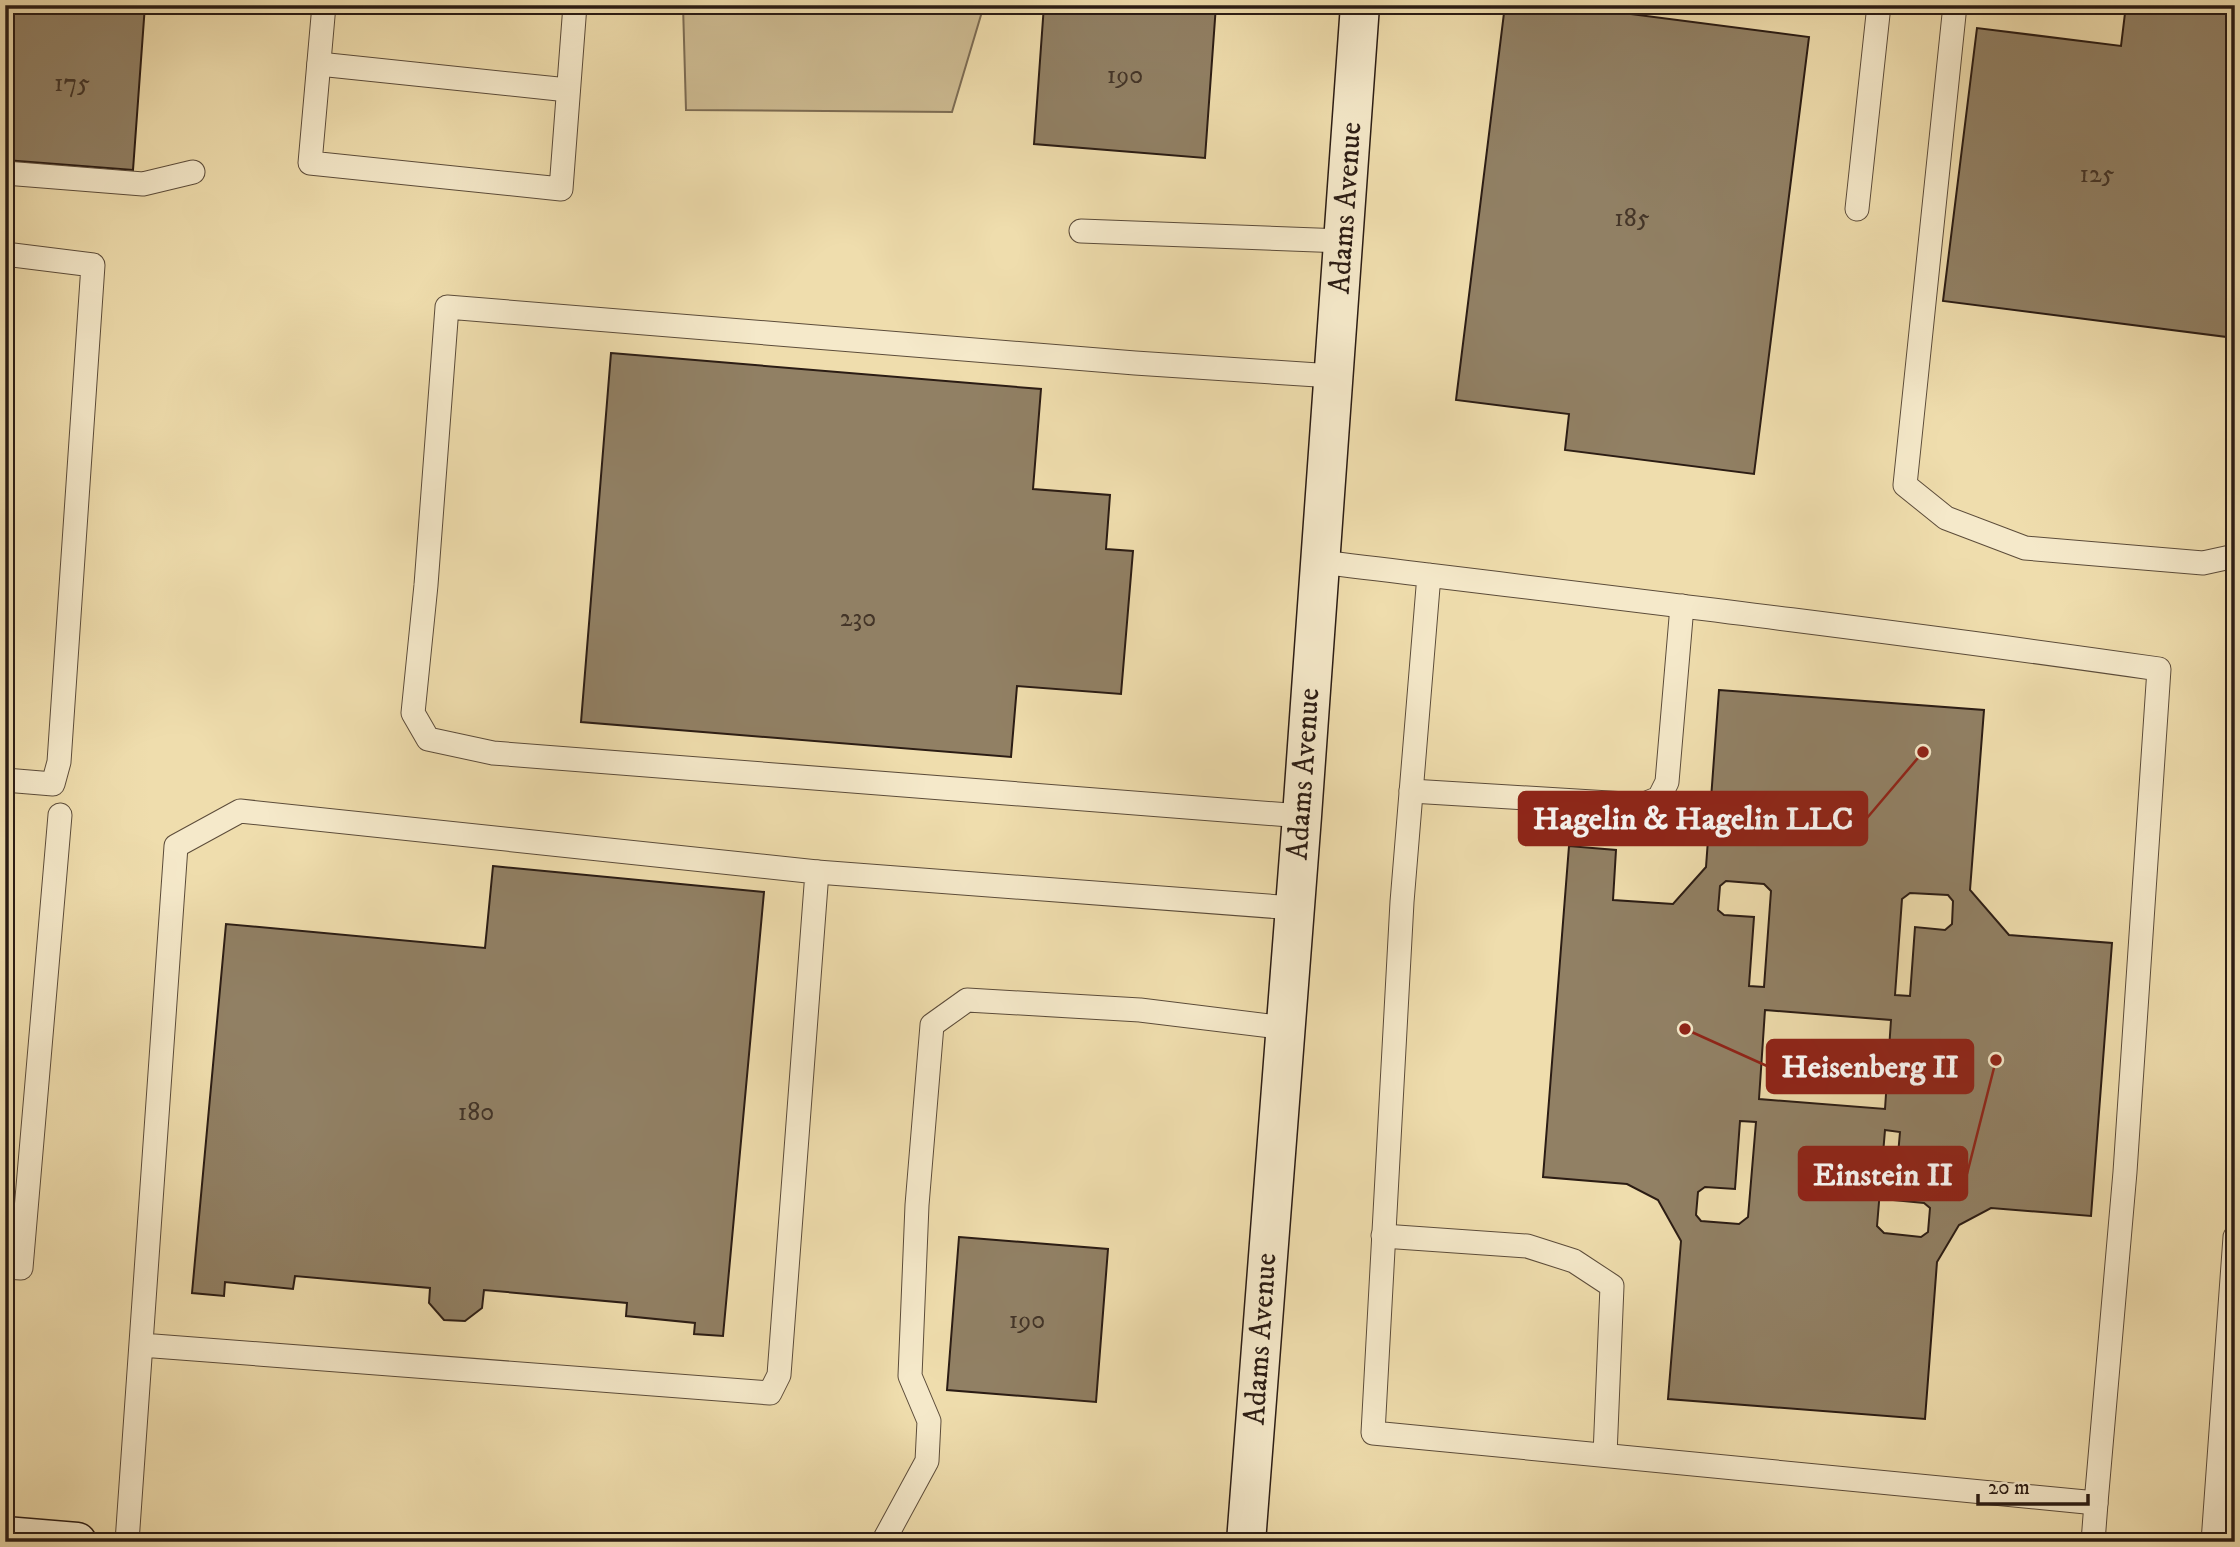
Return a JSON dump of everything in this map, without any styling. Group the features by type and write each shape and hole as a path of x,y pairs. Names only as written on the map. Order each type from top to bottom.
{"street":[{"name":"Adams Avenue","path":"1246,1542 1360,5"},
{"path":"5,1536 77,1542"}],"lane":[{"path":"324,5 310,163 561,189 575,5"},
{"path":"1857,209 1879,5"},
{"path":"1955,5 1905,485 1946,518 2025,548 2203,563 2235,556"},
{"path":"319,64 568,90"},
{"path":"5,173 143,184 193,172"},
{"path":"1081,231 1343,242"},
{"path":"5,254 93,265 59,762 53,784 5,780"},
{"path":"1301,816 493,753 428,739 413,713 426,585 447,307 1107,361 1334,376"},
{"path":"1320,562 1888,631 2160,669 2125,1172 2093,1542"},
{"path":"1429,575 1401,916 1373,1433 2096,1503"},
{"path":"1411,791 1642,805 1659,798 1667,782 1682,606"},
{"path":"127,1542 176,846 240,811 817,872 1294,908"},
{"path":"5,1267 21,1268 60,815"},
{"path":"141,1345 770,1393 779,1376 817,872"},
{"path":"883,1542 928,1461 929,1421 910,1376 917,1205 932,1025 967,1000 1148,1011 1286,1028"},
{"path":"1383,1236 1527,1246 1574,1261 1612,1286 1605,1455"},
{"path":"2213,1542 2235,1237"}],"shaded area":[{"path":"683,5 984,5 952,112 686,110"}],"building":[{"path":"5,5 145,5 133,170 5,160"},
{"path":"1044,5 1216,5 1205,158 1034,144"},
{"path":"1505,5 1561,5 1809,37 1754,474 1565,450 1569,414 1456,400"},
{"path":"2126,5 2235,5 2235,338 1943,301 1977,28 2121,46"},
{"path":"611,353 1041,389 1033,489 1110,495 1106,549 1133,551 1121,694 1017,686 1011,757 581,722"},
{"path":"1719,690 1984,710 1970,890 2009,935 2112,943 2091,1216 1991,1208 1959,1225 1937,1262 1925,1419 1668,1399 1681,1241 1658,1200 1627,1184 1543,1177 1569,846 1616,850 1613,900 1673,904 1706,867","holes":["1726,881 1764,884 1771,891 1764,987 1749,986 1754,917 1724,915 1718,910 1720,886","1910,893 1948,895 1953,901 1952,924 1945,930 1915,927 1910,996 1895,995 1902,899","1765,1010 1891,1020 1885,1109 1759,1099","1740,1121 1756,1122 1748,1217 1739,1224 1701,1221 1696,1215 1698,1192 1705,1187 1735,1189","1885,1130 1900,1132 1894,1200 1924,1203 1930,1208 1928,1232 1921,1237 1884,1233 1877,1226"]},
{"path":"493,866 764,892 723,1336 694,1334 695,1323 626,1316 627,1303 484,1290 482,1308 465,1321 444,1320 429,1303 430,1288 295,1276 293,1289 225,1282 224,1296 192,1293 226,924 485,948"},
{"path":"959,1237 1108,1249 1096,1402 947,1390"}],"place":[{"name":"Hagelin & Hagelin LLC","path":"1923,752"},
{"name":"Heisenberg II","path":"1685,1029"},
{"name":"Einstein II","path":"1996,1060"}]}
